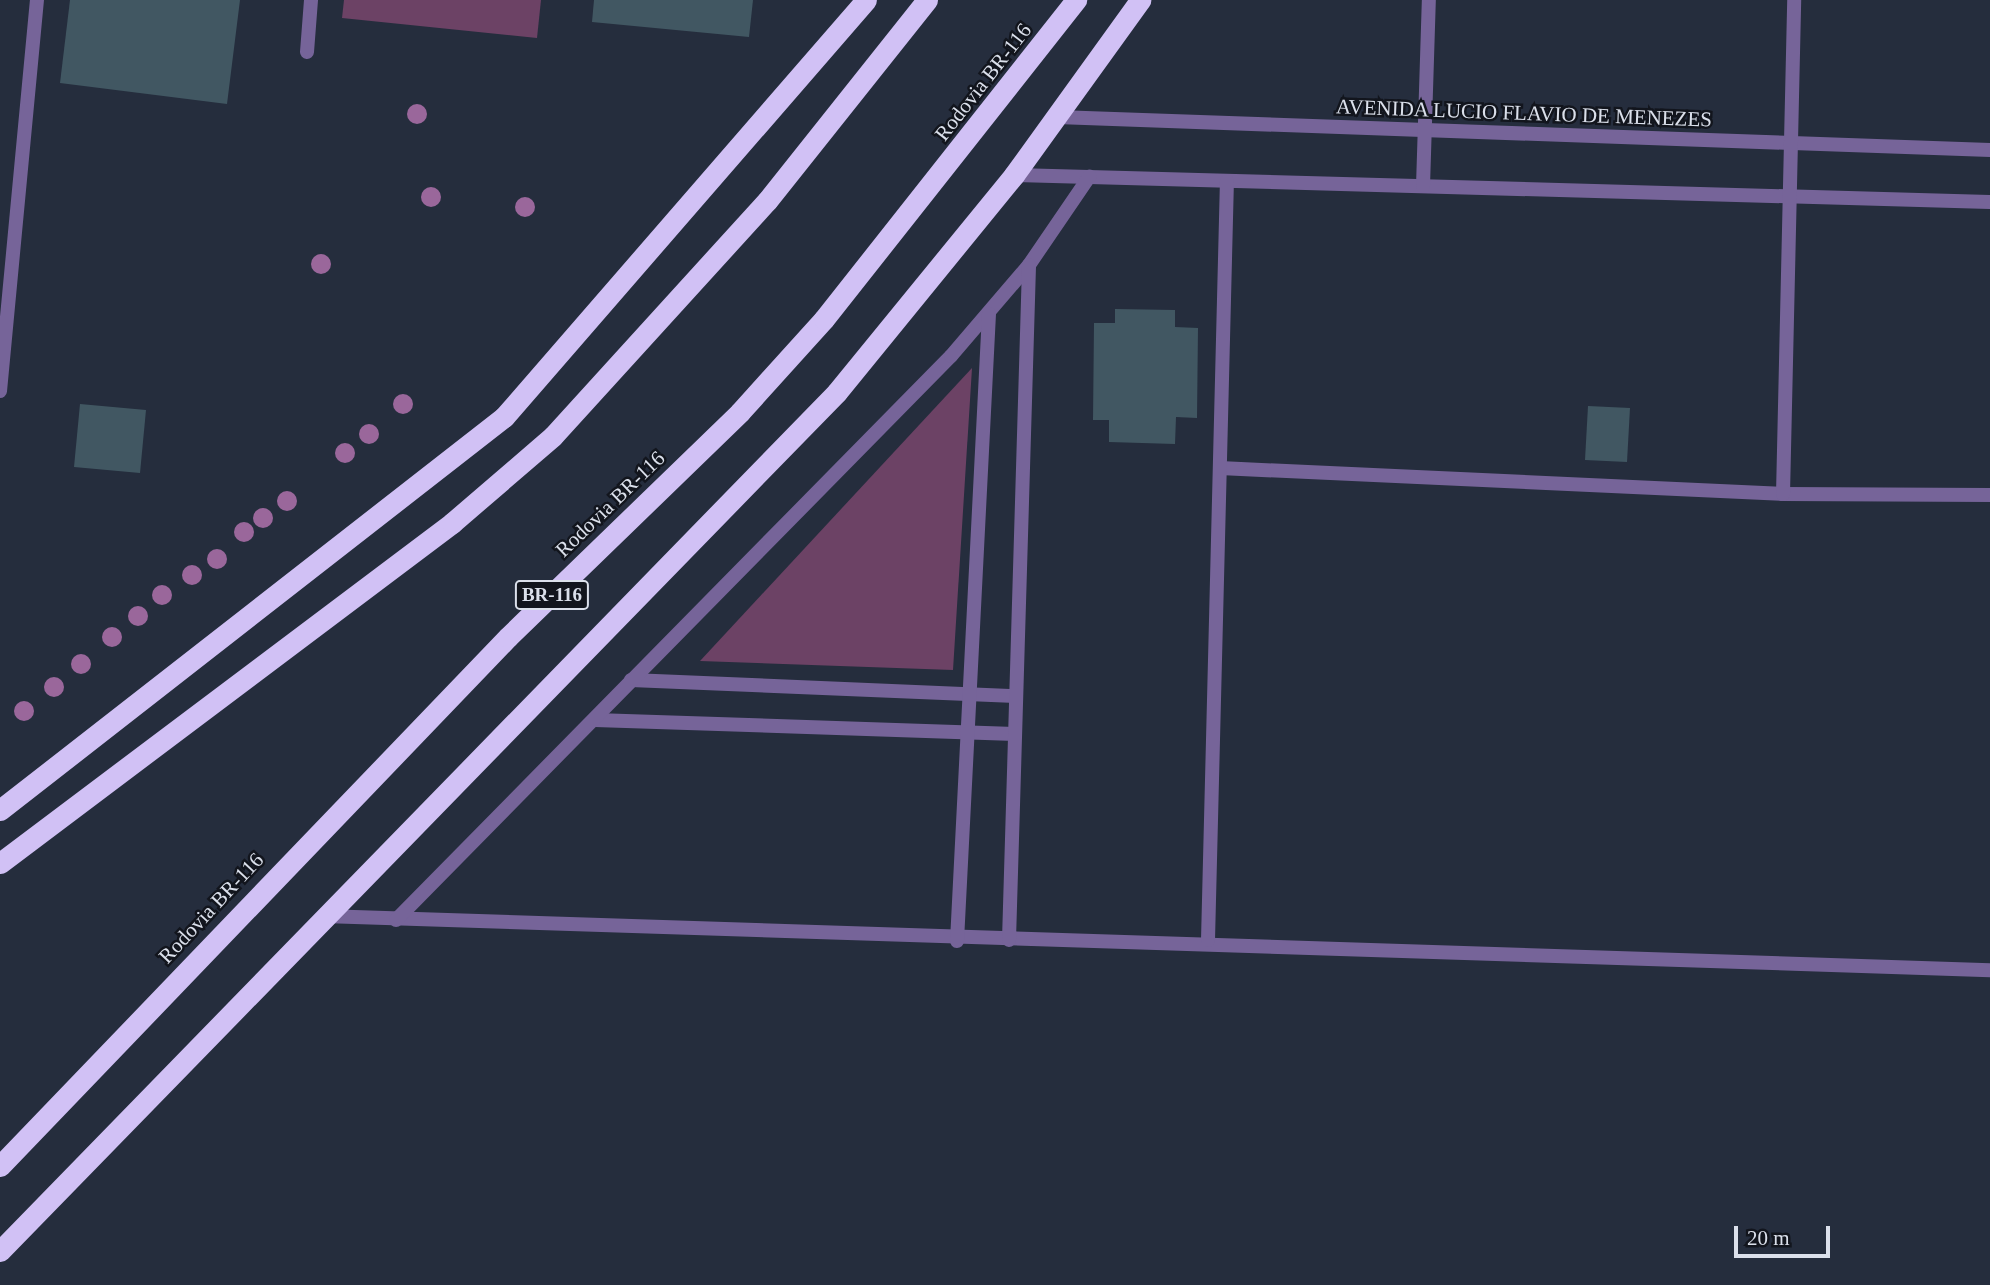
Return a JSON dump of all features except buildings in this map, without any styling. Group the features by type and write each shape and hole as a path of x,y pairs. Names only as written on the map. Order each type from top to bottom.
{"highway":[{"path":"0,810 504,417 866,0"},
{"path":"0,863 452,523 553,436 767,201 927,0"},
{"name":"Rodovia BR-116","path":"0,1166 451,695 740,412 850,287 1076,0"},
{"path":"0,1251 322,916 828,402 1014,175 1140,0"}],"street":[{"path":"0,391 37,0"},
{"path":"307,52 311,0"},
{"path":"1423,186 1429,0"},
{"path":"1783,494 1794,143 1794,0"},
{"name":"AVENIDA LUCIO FLAVIO DE MENEZES","path":"1057,117 1990,150"},
{"path":"1014,175 1990,202"},
{"path":"396,920 595,720 989,314 1029,265 1089,177"},
{"path":"1208,940 1227,181"},
{"path":"1009,940 1029,265"},
{"path":"957,941 989,314"},
{"path":"1220,468 1783,494 1990,495"},
{"path":"631,680 1016,696"},
{"path":"595,720 1015,734"},
{"path":"322,916 957,941 1208,940 1990,970"}],"shaded area":[{"path":"344,0 541,0 537,38 342,18"},
{"path":"972,368 953,670 700,661"}]}
